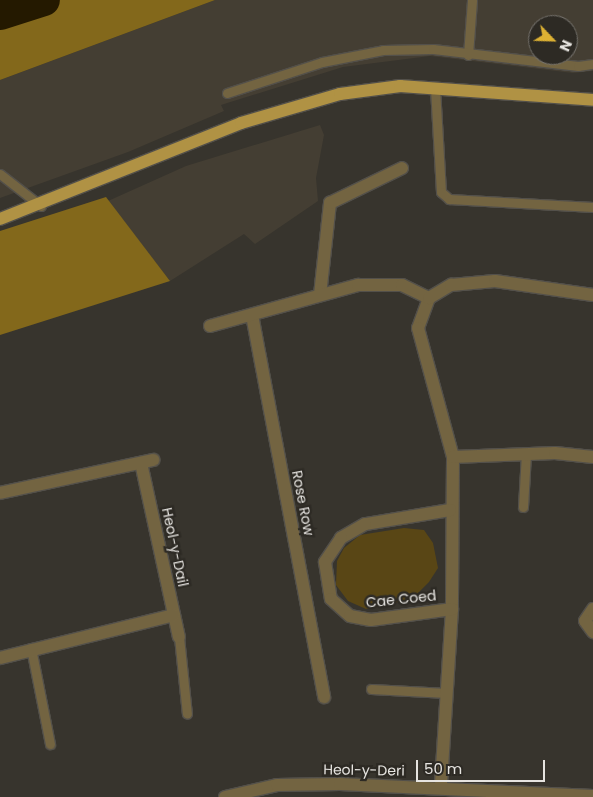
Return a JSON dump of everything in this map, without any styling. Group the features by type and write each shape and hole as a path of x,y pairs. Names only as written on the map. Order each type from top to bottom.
{"main road":[{"path":"0,219 41,206 250,121 340,94 400,86 593,100"}],"street":[{"path":"320,295 330,203 402,168"},
{"path":"210,326 358,285 402,285 429,298 451,284 495,281 593,295"},
{"name":"Cae Coed","path":"429,298 418,328 453,457 450,510 452,608 441,786"},
{"name":"Rose Row","path":"252,315 324,697"},
{"path":"453,457 526,454 593,457"},
{"name":"Heol-y-Dail","path":"0,493 147,462 174,615 180,637"},
{"name":"Cae Coed","path":"450,510 365,524 341,538 325,562 331,599 350,616 371,620 452,608"},
{"path":"593,609 585,621 593,632"},
{"path":"0,658 31,648 174,615"},
{"name":"Heol-y-Deri","path":"225,797 277,785 441,786 593,796"}],"lane":[{"path":"468,54 472,0"},
{"path":"227,93 322,62 383,50 433,49 468,54 593,64"},
{"path":"435,88 441,192 449,199 593,207"},
{"path":"0,174 41,206"},
{"path":"523,507 526,454"},
{"path":"180,637 187,714"},
{"path":"31,648 50,744"},
{"path":"371,689 447,693"}],"shaded area":[{"path":"0,0 215,0 0,80"},
{"path":"215,0 593,0 593,71 573,73 430,56 343,67 221,105 224,111 128,152 0,198 0,80"},
{"path":"320,125 324,135 316,178 318,201 255,244 244,234 170,281 108,201 186,166"},
{"path":"106,197 170,281 0,335 0,231"},
{"path":"404,528 424,530 433,543 438,568 429,582 412,599 366,609 348,601 336,585 337,561 344,548 360,535"}],"waterway":[{"path":"0,14 44,0"}]}
